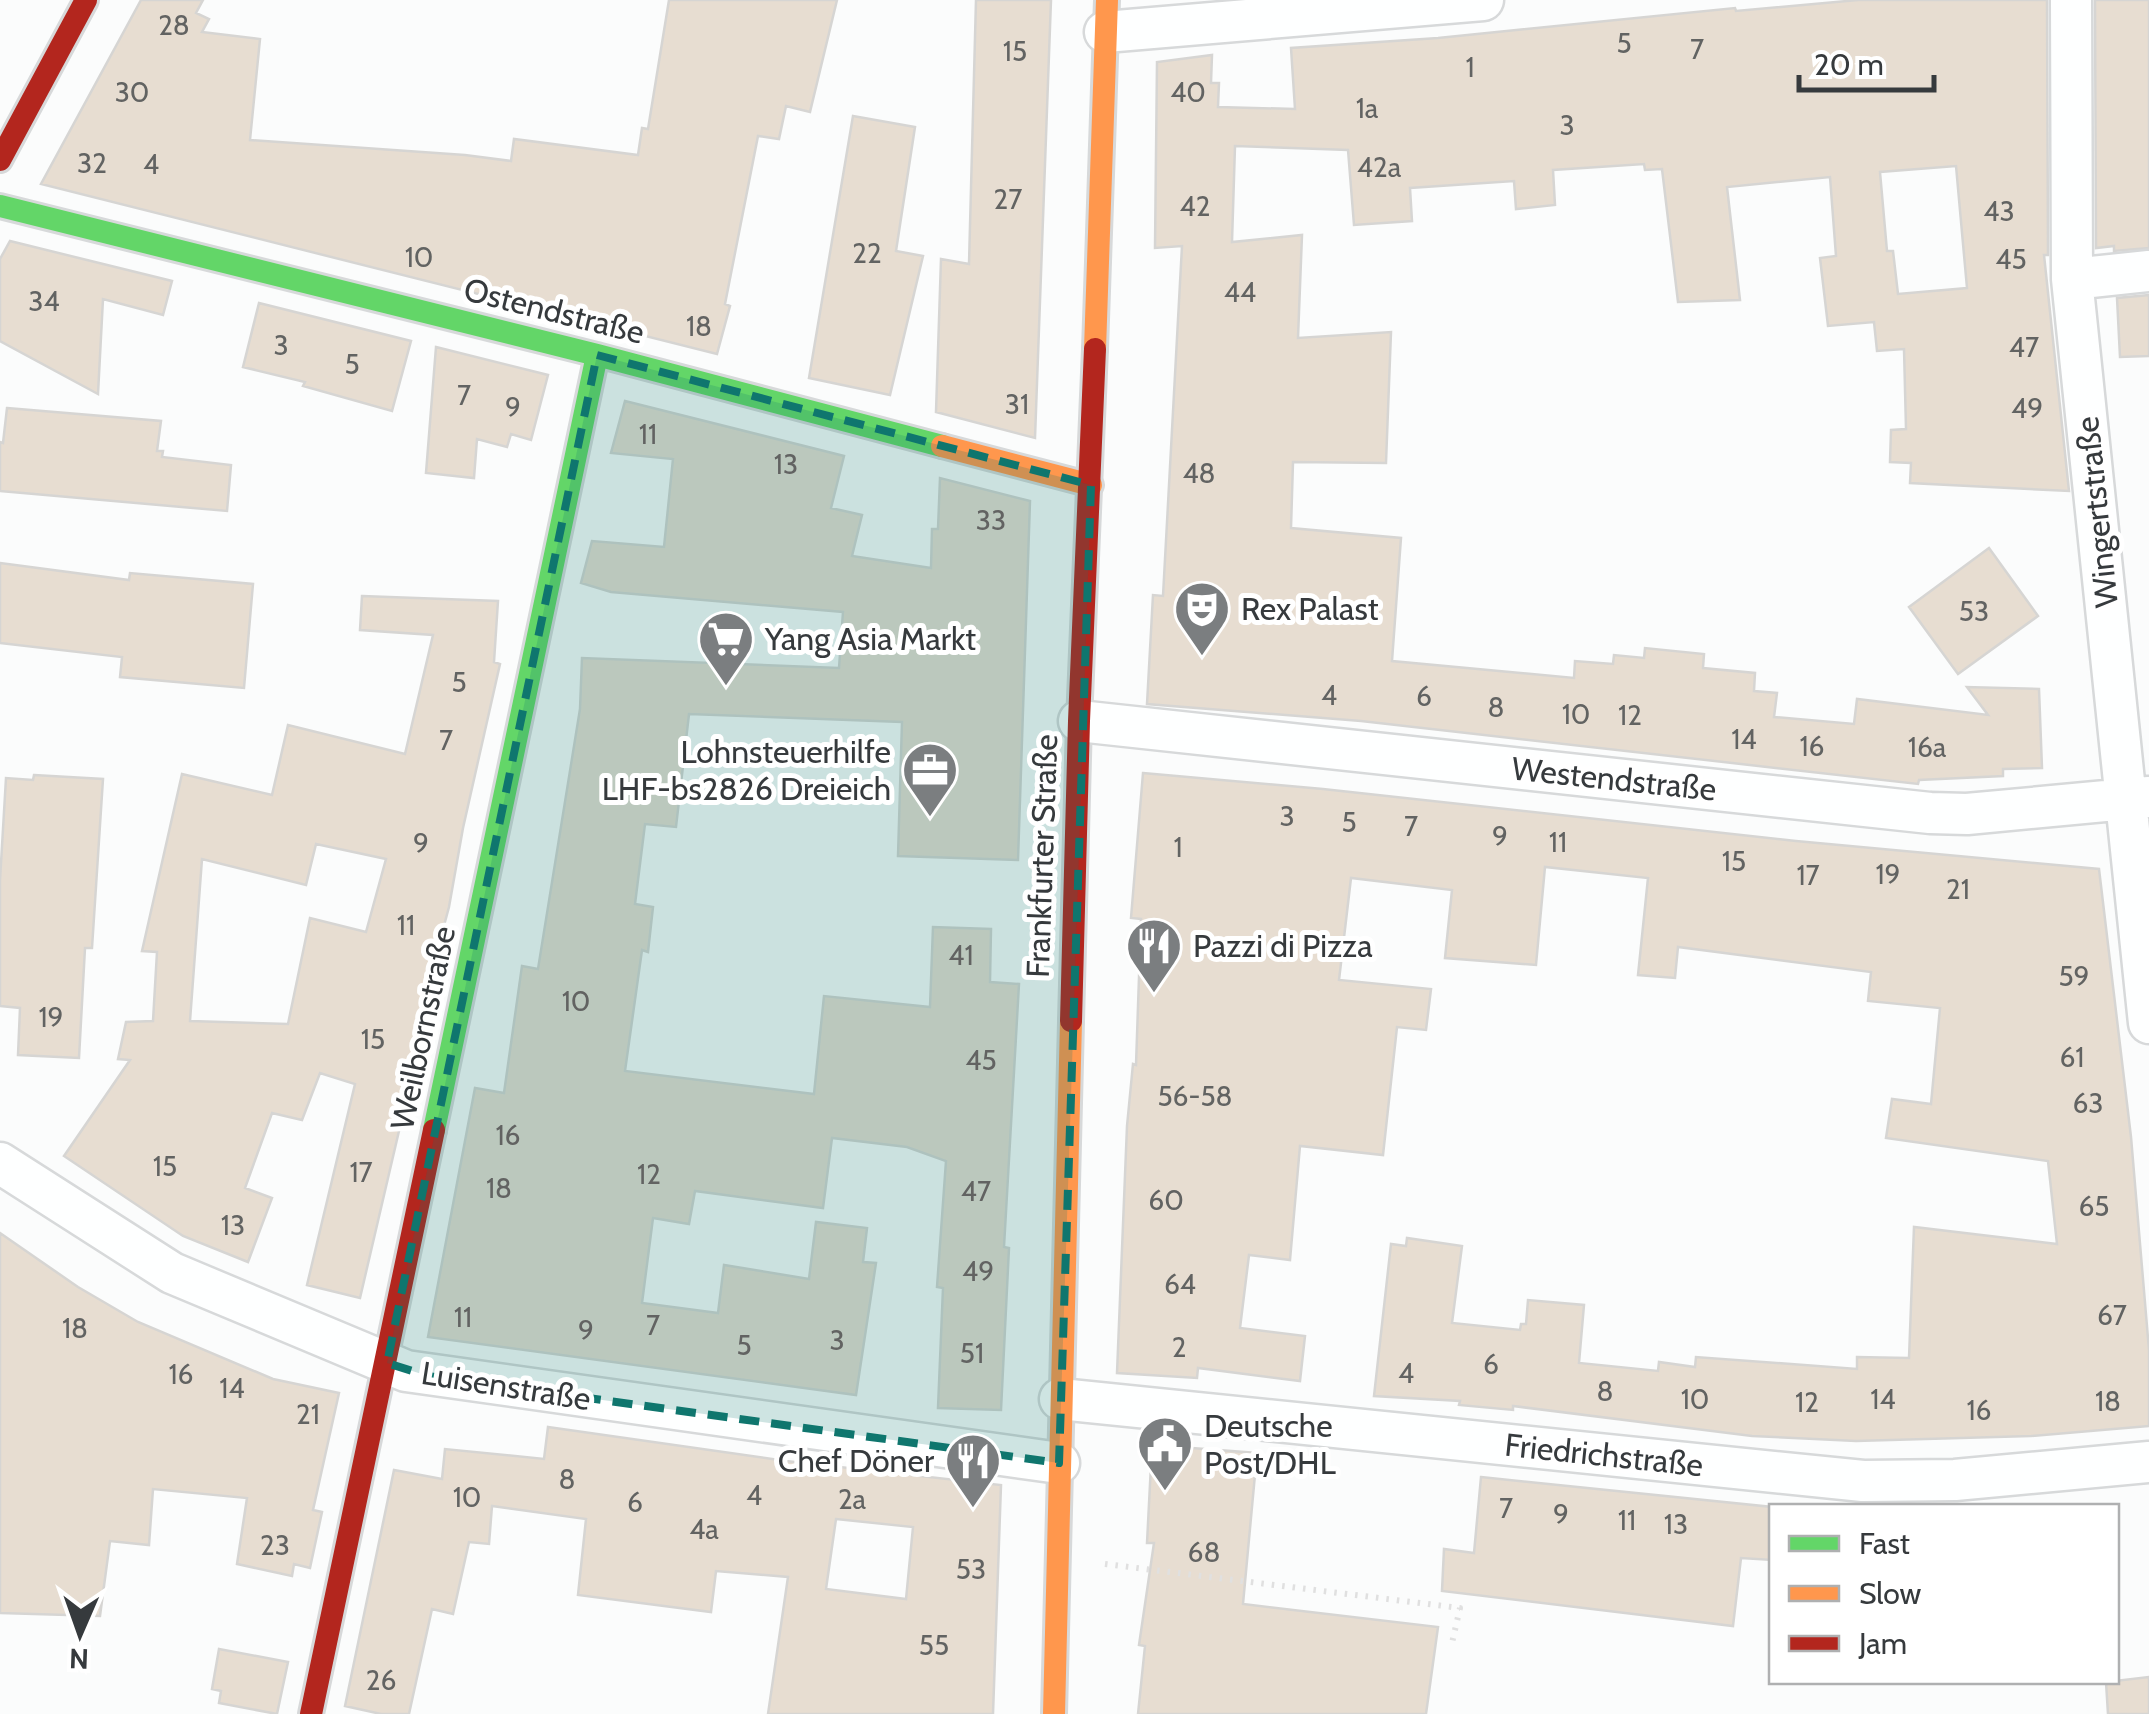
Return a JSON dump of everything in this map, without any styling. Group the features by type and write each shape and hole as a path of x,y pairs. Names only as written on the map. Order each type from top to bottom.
{"street":[{"path":"0,160 86,0"},
{"path":"1106,16 1483,0"},
{"name":"Wingertstraße","path":"2071,0 2072,279 2138,798 2149,1023"},
{"name":"Frankfurter Straße","path":"1054,1714 1078,720 1106,16"},
{"name":"Ostendstraße","path":"0,206 597,355 1090,486"},
{"path":"2072,279 2149,272"},
{"name":"Weilbornstraße","path":"311,1714 597,355"},
{"name":"Westendstraße","path":"1078,720 1930,813 1967,814 2138,798"},
{"name":"Luisenstraße","path":"0,1163 172,1273 387,1363 428,1376 1059,1464"},
{"name":"Friedrichstraße","path":"1060,1399 1864,1481 1955,1480 2149,1462"}],"path":[{"path":"1058,1558 1460,1608 1452,1643"}],"highlighted area":[{"path":"597,355 1091,485 1059,1463 428,1376 387,1363"}],"building":[{"path":"141,0 203,0 196,13 209,19 202,32 260,39 250,140 511,161 514,139 638,155 642,128 648,129 669,0 837,0 810,112 786,106 779,139 758,136 725,304 730,306 717,354 41,184"},
{"path":"976,0 1051,0 1035,438 936,412 941,259 969,264"},
{"path":"1858,0 2047,0 2048,255 2044,255 2069,491 1910,483 1911,463 1890,462 1891,430 1906,429 1904,349 1877,351 1874,322 1828,326 1820,258 1836,256 1830,177 1727,187 1740,300 1678,302 1662,169 1645,170 1644,164 1553,170 1555,205 1516,209 1514,181 1410,188 1412,221 1354,225 1348,150 1235,146 1232,242 1302,235 1298,338 1391,332 1386,463 1293,462 1291,528 1401,538 1392,661 1574,678 1575,661 1613,664 1614,655 1644,658 1645,648 1704,654 1703,668 1755,673 1754,691 1777,693 1774,717 1854,724 1857,699 1988,715 1967,687 2039,689 2042,768 2003,769 2003,776 1919,780 1918,784 1361,721 1147,704 1153,595 1163,596 1182,246 1155,248 1157,62 1212,55 1211,83 1219,83 1218,107 1295,109 1291,48 1438,38 1735,8 1736,11","holes":["1956,166 1967,288 1898,294 1893,251 1887,251 1880,172"]},
{"path":"2095,0 2149,0 2149,248 2096,248"},
{"path":"853,116 915,127 896,251 923,256 890,395 809,378"},
{"path":"10,241 172,281 163,315 103,299 98,394 0,341 0,259"},
{"path":"2149,295 2149,356 2120,357 2117,298"},
{"path":"259,303 411,341 392,411 303,386 305,382 243,367"},
{"path":"436,347 548,375 531,440 511,434 507,447 477,439 474,478 426,473"},
{"path":"625,401 844,456 831,508 862,515 852,556 931,568 932,529 938,529 940,478 1030,501 1018,860 898,856 902,722 689,714 676,827 645,824 635,904 653,907 648,952 642,950 625,1071 814,1094 824,996 930,1007 933,927 991,929 990,982 1019,984 1004,1247 1009,1248 1001,1410 938,1408 943,1288 937,1287 946,1161 907,1147 832,1138 823,1208 695,1191 689,1224 653,1218 642,1303 718,1313 724,1265 809,1279 816,1222 867,1228 863,1262 876,1263 856,1395 428,1337 475,1088 504,1093 522,966 538,969 580,709 582,658 839,668 843,612 611,592 581,583 592,541 664,547 673,459 611,453"},
{"path":"7,408 161,421 157,451 163,451 162,457 231,465 227,511 0,491 0,442 3,443"},
{"path":"1989,548 2038,616 1958,674 1909,607"},
{"path":"0,563 129,580 130,573 253,584 244,688 120,677 122,657 0,643"},
{"path":"362,596 498,601 494,662 500,664 420,1041 360,1298 307,1285 355,1084 320,1073 302,1120 272,1113 245,1188 272,1198 248,1262 183,1236 64,1156 130,1060 118,1059 126,1022 153,1021 157,952 142,951 182,774 272,795 288,725 405,754 433,635 360,630","holes":["316,844 386,859 366,932 310,918 288,1024 190,1021 202,859 306,885"]},
{"path":"1143,773 2099,869 2131,1137 2149,1350 2149,1426 2031,1436 1856,1441 1752,1436 1513,1406 1513,1410 1459,1405 1460,1401 1374,1396 1391,1244 1406,1246 1407,1238 1462,1246 1452,1323 1520,1330 1521,1324 1526,1324 1528,1300 1584,1305 1579,1363 1658,1371 1659,1362 1695,1367 1696,1357 1857,1369 1857,1357 1909,1358 1914,1227 2057,1244 2048,1161 1886,1138 1892,1099 1931,1104 1940,1008 1868,1001 1871,972 1678,947 1675,978 1638,975 1648,878 1545,867 1536,965 1445,958 1452,890 1351,878 1339,980 1431,989 1426,1030 1397,1027 1383,1155 1300,1146 1290,1260 1249,1255 1240,1328 1305,1336 1300,1381 1198,1368 1197,1378 1117,1373 1127,1126 1133,1064 1136,1065 1141,919 1131,918"},
{"path":"34,775 103,779 92,948 85,948 79,1058 18,1055 20,1008 0,1006 0,880 6,778 33,780"},
{"path":"0,1233 78,1287 138,1322 273,1379 339,1393 313,1510 322,1512 310,1568 294,1564 292,1576 237,1564 247,1498 153,1489 149,1545 110,1541 100,1616 0,1613"},
{"path":"548,1427 786,1461 1001,1485 993,1714 768,1714 788,1577 716,1571 711,1612 578,1595 586,1519 492,1506 489,1544 469,1542 453,1614 432,1609 409,1714 381,1714 345,1706 394,1470 442,1479 445,1449 544,1459","holes":["836,1519 913,1527 906,1599 826,1589"]},
{"path":"1152,1445 1257,1453 1243,1604 1438,1627 1426,1714 1138,1714 1145,1646 1139,1645 1154,1543 1147,1543"},
{"path":"1481,1477 1769,1507 1769,1560 1741,1558 1733,1626 1442,1591 1444,1549 1474,1553"},
{"path":"219,1649 288,1662 277,1714 219,1703 221,1691 212,1689"},
{"path":"2149,1677 2149,1714 2108,1714 2106,1684 2119,1684 2119,1680"}],"traffic: fast":[{"path":"0,206 597,355 942,446"},
{"path":"434,1130 597,355"}],"traffic: slow":[{"path":"1095,349 1107,0"},
{"path":"942,446 1091,485"},
{"path":"1054,1714 1071,1021"}],"traffic: jam":[{"path":"0,160 86,0"},
{"path":"1071,1021 1095,349"},
{"path":"311,1714 434,1130"}],"place":[{"name":"Rex Palast","path":"1202,658"},
{"name":"Yang Asia Markt","path":"726,688"},
{"name":"Lohnsteuerhilfe LHF-bs2826 Dreieich","path":"930,819"},
{"name":"Pazzi di Pizza","path":"1154,995"},
{"name":"Deutsche Post/DHL","path":"1165,1493"},
{"name":"Chef Döner","path":"973,1510"}]}
